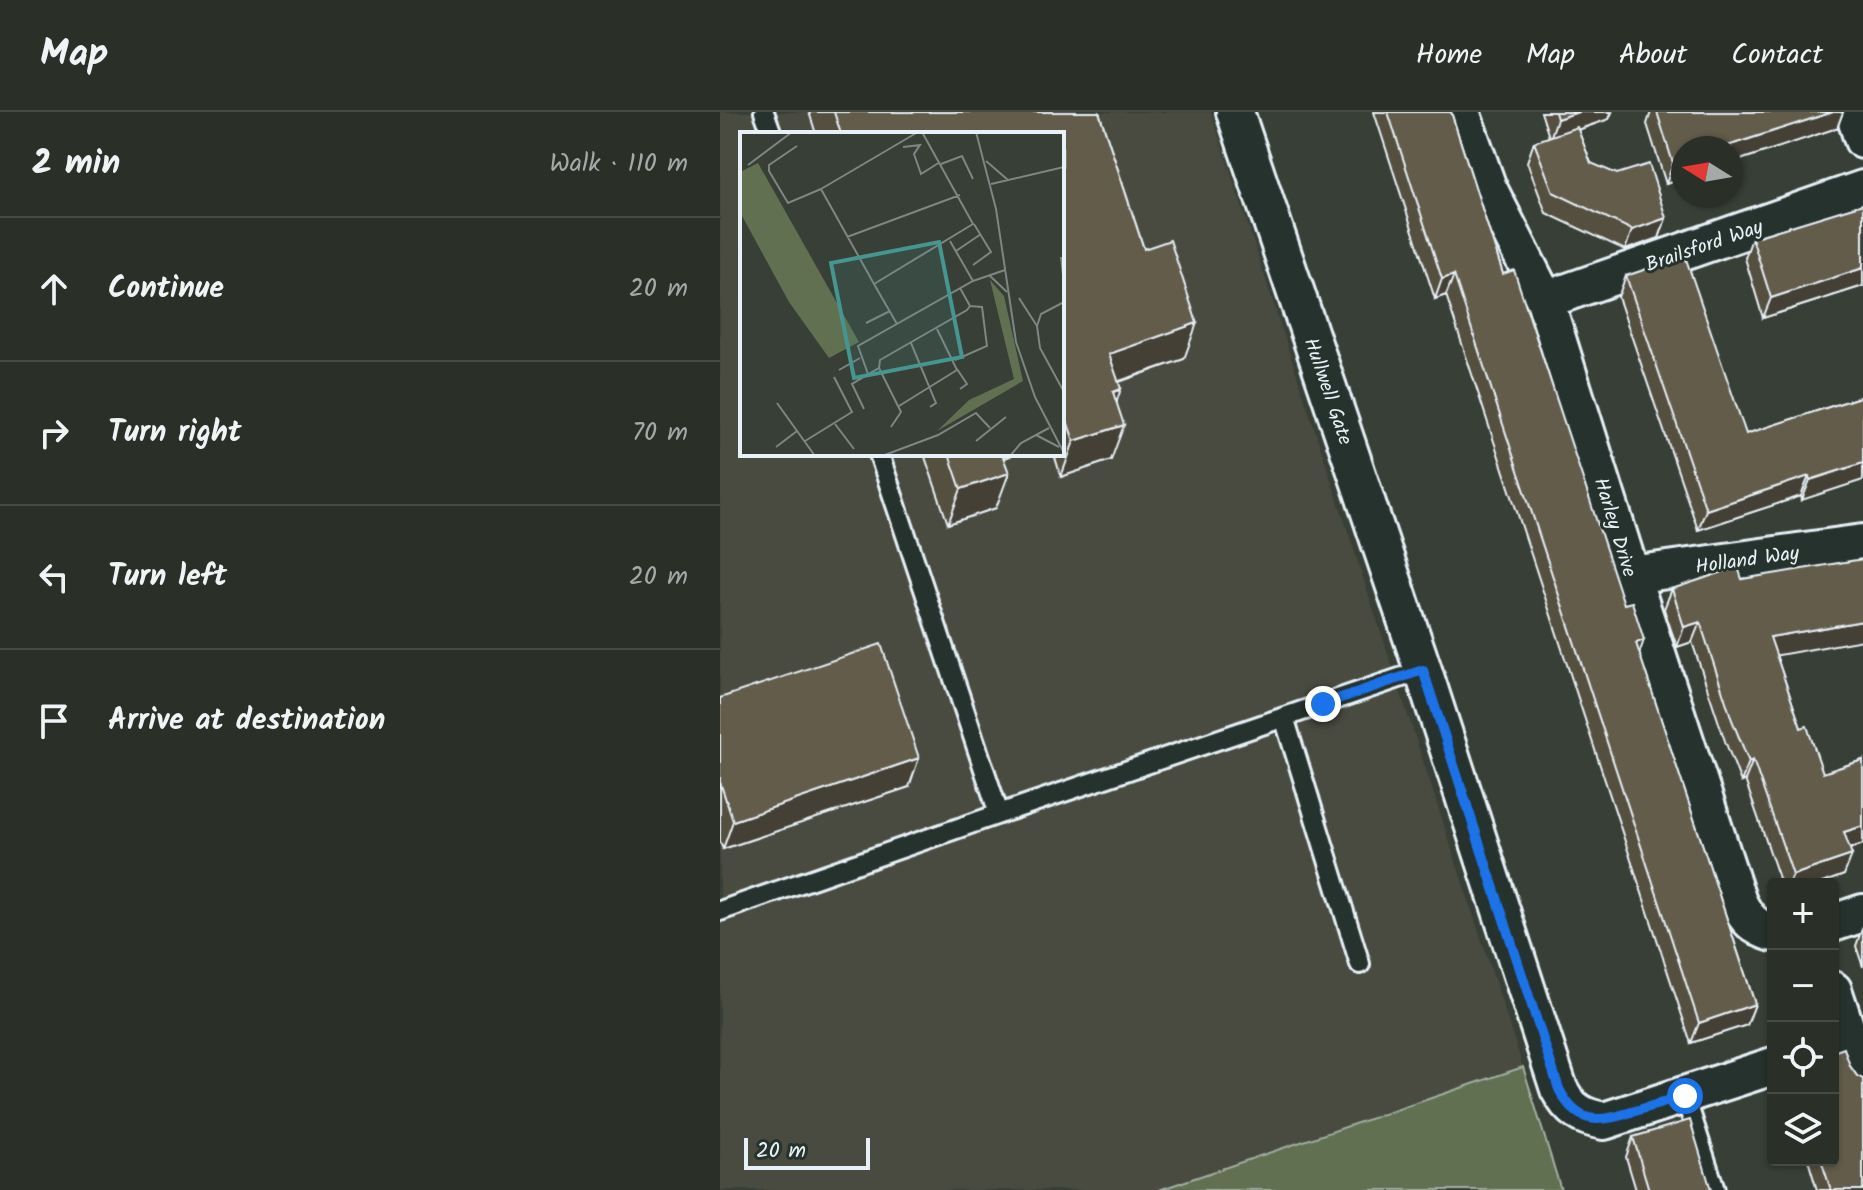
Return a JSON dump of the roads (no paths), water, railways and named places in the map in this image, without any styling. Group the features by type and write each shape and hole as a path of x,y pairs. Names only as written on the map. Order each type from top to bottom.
{"street":[{"name":"Hullwell Gate","path":"1235,112 1423,670 1559,1089 1568,1106 1583,1117 1604,1121 1767,1068"},
{"name":"Harley Drive","path":"1461,112 1488,188 1545,300 1738,902 1749,921 1767,931"},
{"path":"1854,112 1863,140"},
{"name":"Brailsford Way","path":"1545,300 1863,189"},
{"name":"Holland Way","path":"1631,575 1863,543"},
{"path":"1839,921 1863,913"},
{"path":"1838,1022 1841,1043 1863,1080"}],"lane":[{"path":"764,112 771,132"},
{"path":"880,456 999,814"},
{"path":"720,911 1423,670"},
{"path":"1284,717 1360,964"},
{"path":"1685,1096 1715,1190"}]}
